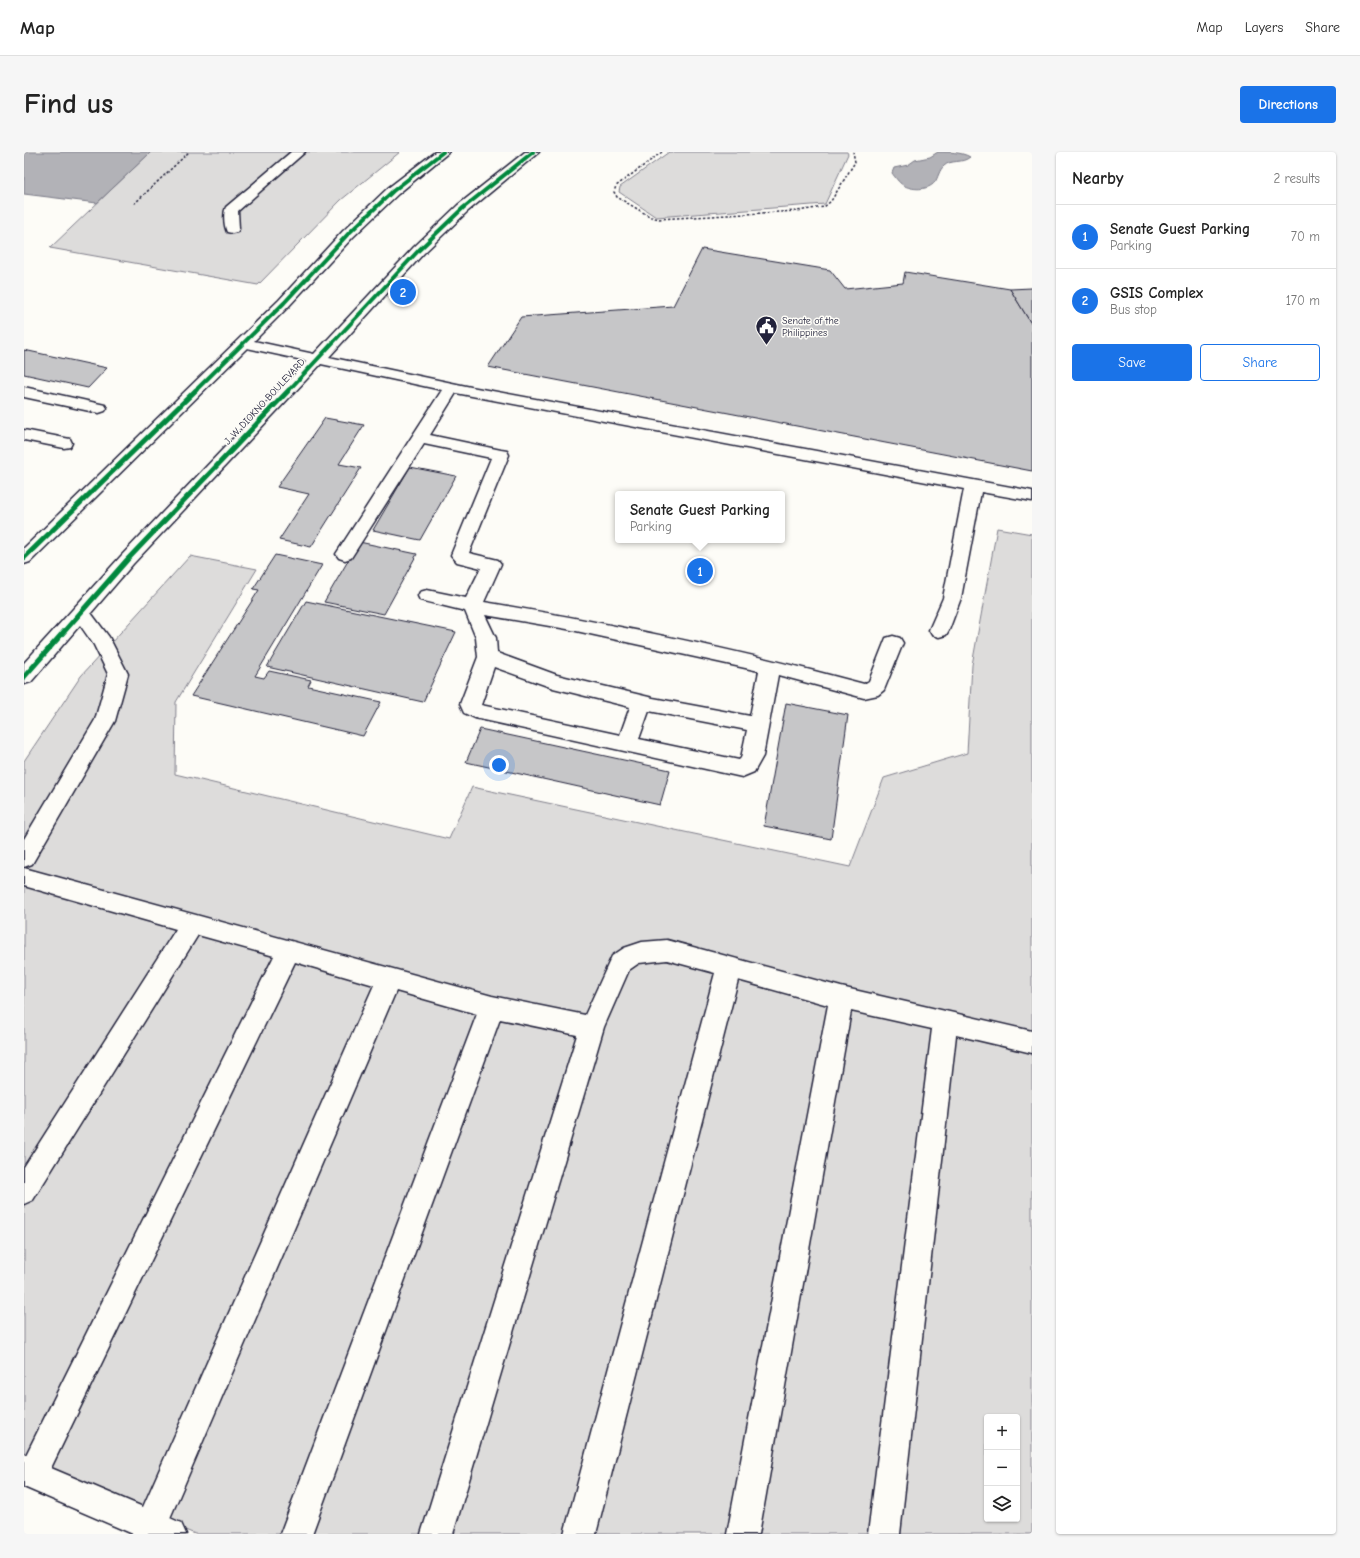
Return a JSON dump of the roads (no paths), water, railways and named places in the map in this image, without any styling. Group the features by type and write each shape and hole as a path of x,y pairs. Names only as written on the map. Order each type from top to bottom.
{"street":[{"path":"232,229 231,210 299,152"},
{"path":"24,558 284,303 348,234 422,167 443,152"},
{"name":"J. W. DIOKNO BOULEVARD","path":"24,677 127,560 318,359 419,250 463,208 533,152"},
{"path":"243,343 450,388 1032,496"},
{"path":"345,554 420,438 450,388"},
{"path":"24,392 99,408"},
{"path":"24,435 64,444"},
{"path":"420,438 501,455 460,555 464,558 492,564 472,606 486,638 488,657 470,704 471,708 475,711 742,769 751,761 770,667"},
{"path":"939,630 952,598 973,486"},
{"path":"427,596 472,606 567,622 770,667 864,691 871,690 877,685 893,643"},
{"path":"24,858 105,721 118,674 102,642 81,613"},
{"path":"488,657 553,681 642,702 758,725"},
{"path":"627,745 642,702"},
{"path":"24,877 492,1007 592,1028"},
{"path":"24,1191 192,924"},
{"path":"289,950 28,1472 161,1530 389,978"},
{"path":"437,1534 592,1028 620,963 632,955 642,952 667,950 841,998 1032,1042"},
{"path":"580,1534 729,967"},
{"path":"743,1534 841,998"},
{"path":"296,1534 492,1007"},
{"path":"884,1534 945,1022"}],"place":[{"name":"GSIS Complex","path":"403,292"},
{"name":"Senate of the Philippines","path":"767,346"},
{"name":"Senate Guest Parking","path":"700,571"}]}
